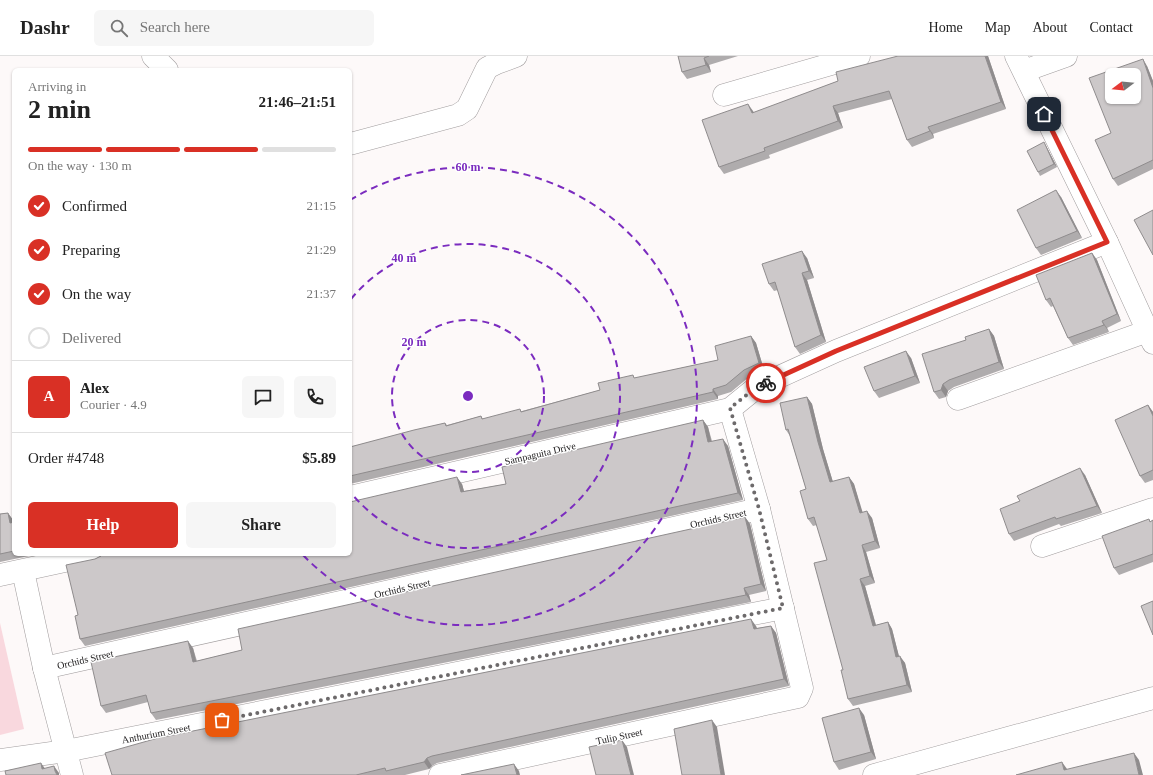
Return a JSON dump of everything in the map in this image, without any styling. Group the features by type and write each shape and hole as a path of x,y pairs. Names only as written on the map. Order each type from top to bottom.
{"street":[{"path":"153,56 165,68"},
{"path":"352,143 458,115 466,109 487,68 516,56"},
{"path":"724,95 859,56"},
{"path":"958,399 1150,337 1107,242 1020,64 1066,56"},
{"path":"783,608 759,509 730,408 757,387 836,351 1107,242"},
{"name":"Sampaguita Drive","path":"352,497 730,408"},
{"name":"Orchids Street","path":"44,668 759,509"},
{"path":"1042,546 1153,509"},
{"path":"0,575 88,556"},
{"path":"23,571 44,668 72,775"},
{"name":"Tulip Street","path":"440,775 798,697 802,688 783,608"},
{"name":"Anthurium Street","path":"0,760 66,751 783,608"},
{"path":"874,775 1153,698"}],"shaded area":[{"path":"0,623 24,729 0,735"}],"building":[{"path":"678,56 709,56 704,58 706,65 682,72"},
{"path":"898,56 985,56 1001,102 928,127 930,131 907,140 889,91 833,106 838,121 764,148 765,151 719,167 702,120 748,104 752,113 838,81 836,72"},
{"path":"1143,59 1153,88 1153,160 1113,179 1095,140 1111,133 1089,78 1105,72 1105,104 1141,104 1141,68 1117,68"},
{"path":"1044,142 1054,164 1038,172 1027,151"},
{"path":"1056,190 1077,231 1036,248 1017,210"},
{"path":"1153,210 1153,255 1134,220"},
{"path":"802,251 809,271 802,273 821,335 795,347 775,282 769,284 762,264"},
{"path":"1092,253 1117,314 1102,321 1104,325 1068,338 1050,298 1046,300 1036,275"},
{"path":"989,329 999,362 949,380 943,384 941,390 934,392 922,354 966,340 965,337"},
{"path":"751,336 759,363 744,370 726,385 713,389 713,392 352,476 352,446 445,423 446,426 481,416 482,419 520,409 521,412 600,390 598,383 633,375 634,378 718,360 715,346"},
{"path":"906,351 915,376 874,391 864,367"},
{"path":"807,397 830,482 849,477 860,513 867,511 875,541 862,545 870,576 860,579 873,626 888,622 896,657 900,656 907,685 848,699 841,670 843,670 814,563 827,560 814,517 808,519 800,491 806,489 788,429 786,430 780,403"},
{"path":"1148,405 1153,416 1153,470 1140,476 1115,420"},
{"path":"703,420 708,442 723,439 738,493 80,639 75,616 78,615 66,565 95,559 101,556 352,556 352,502 457,477 461,492 506,484 502,467"},
{"path":"1080,468 1097,506 1056,519 1055,517 1009,534 1000,509 1020,501 1017,496"},
{"path":"8,513 10,523 12,522 12,551 0,554 0,514"},
{"path":"745,517 761,584 744,588 746,595 151,713 146,695 101,706 91,662 188,641 193,662 242,650 238,629"},
{"path":"1149,519 1150,522 1153,520 1153,554 1114,568 1102,536"},
{"path":"1153,601 1153,635 1141,606"},
{"path":"751,619 754,629 771,626 784,679 432,756 427,758 424,762 386,771 385,768 356,775 112,775 105,753 158,738"},
{"path":"859,708 871,752 834,762 822,718"},
{"path":"712,720 721,775 682,775 674,729"},
{"path":"622,740 631,775 596,775 589,747"},
{"path":"1134,753 1139,775 1016,775 1062,762 1064,770"},
{"path":"41,763 42,769 54,766 57,775 6,775 5,771"},
{"path":"514,764 517,775 461,775"}],"way so far":[{"path":"222,720 783,608 759,509 730,408 757,387 766,383"}],"route":[{"path":"766,383 836,351 1107,242 1044,114"}]}
